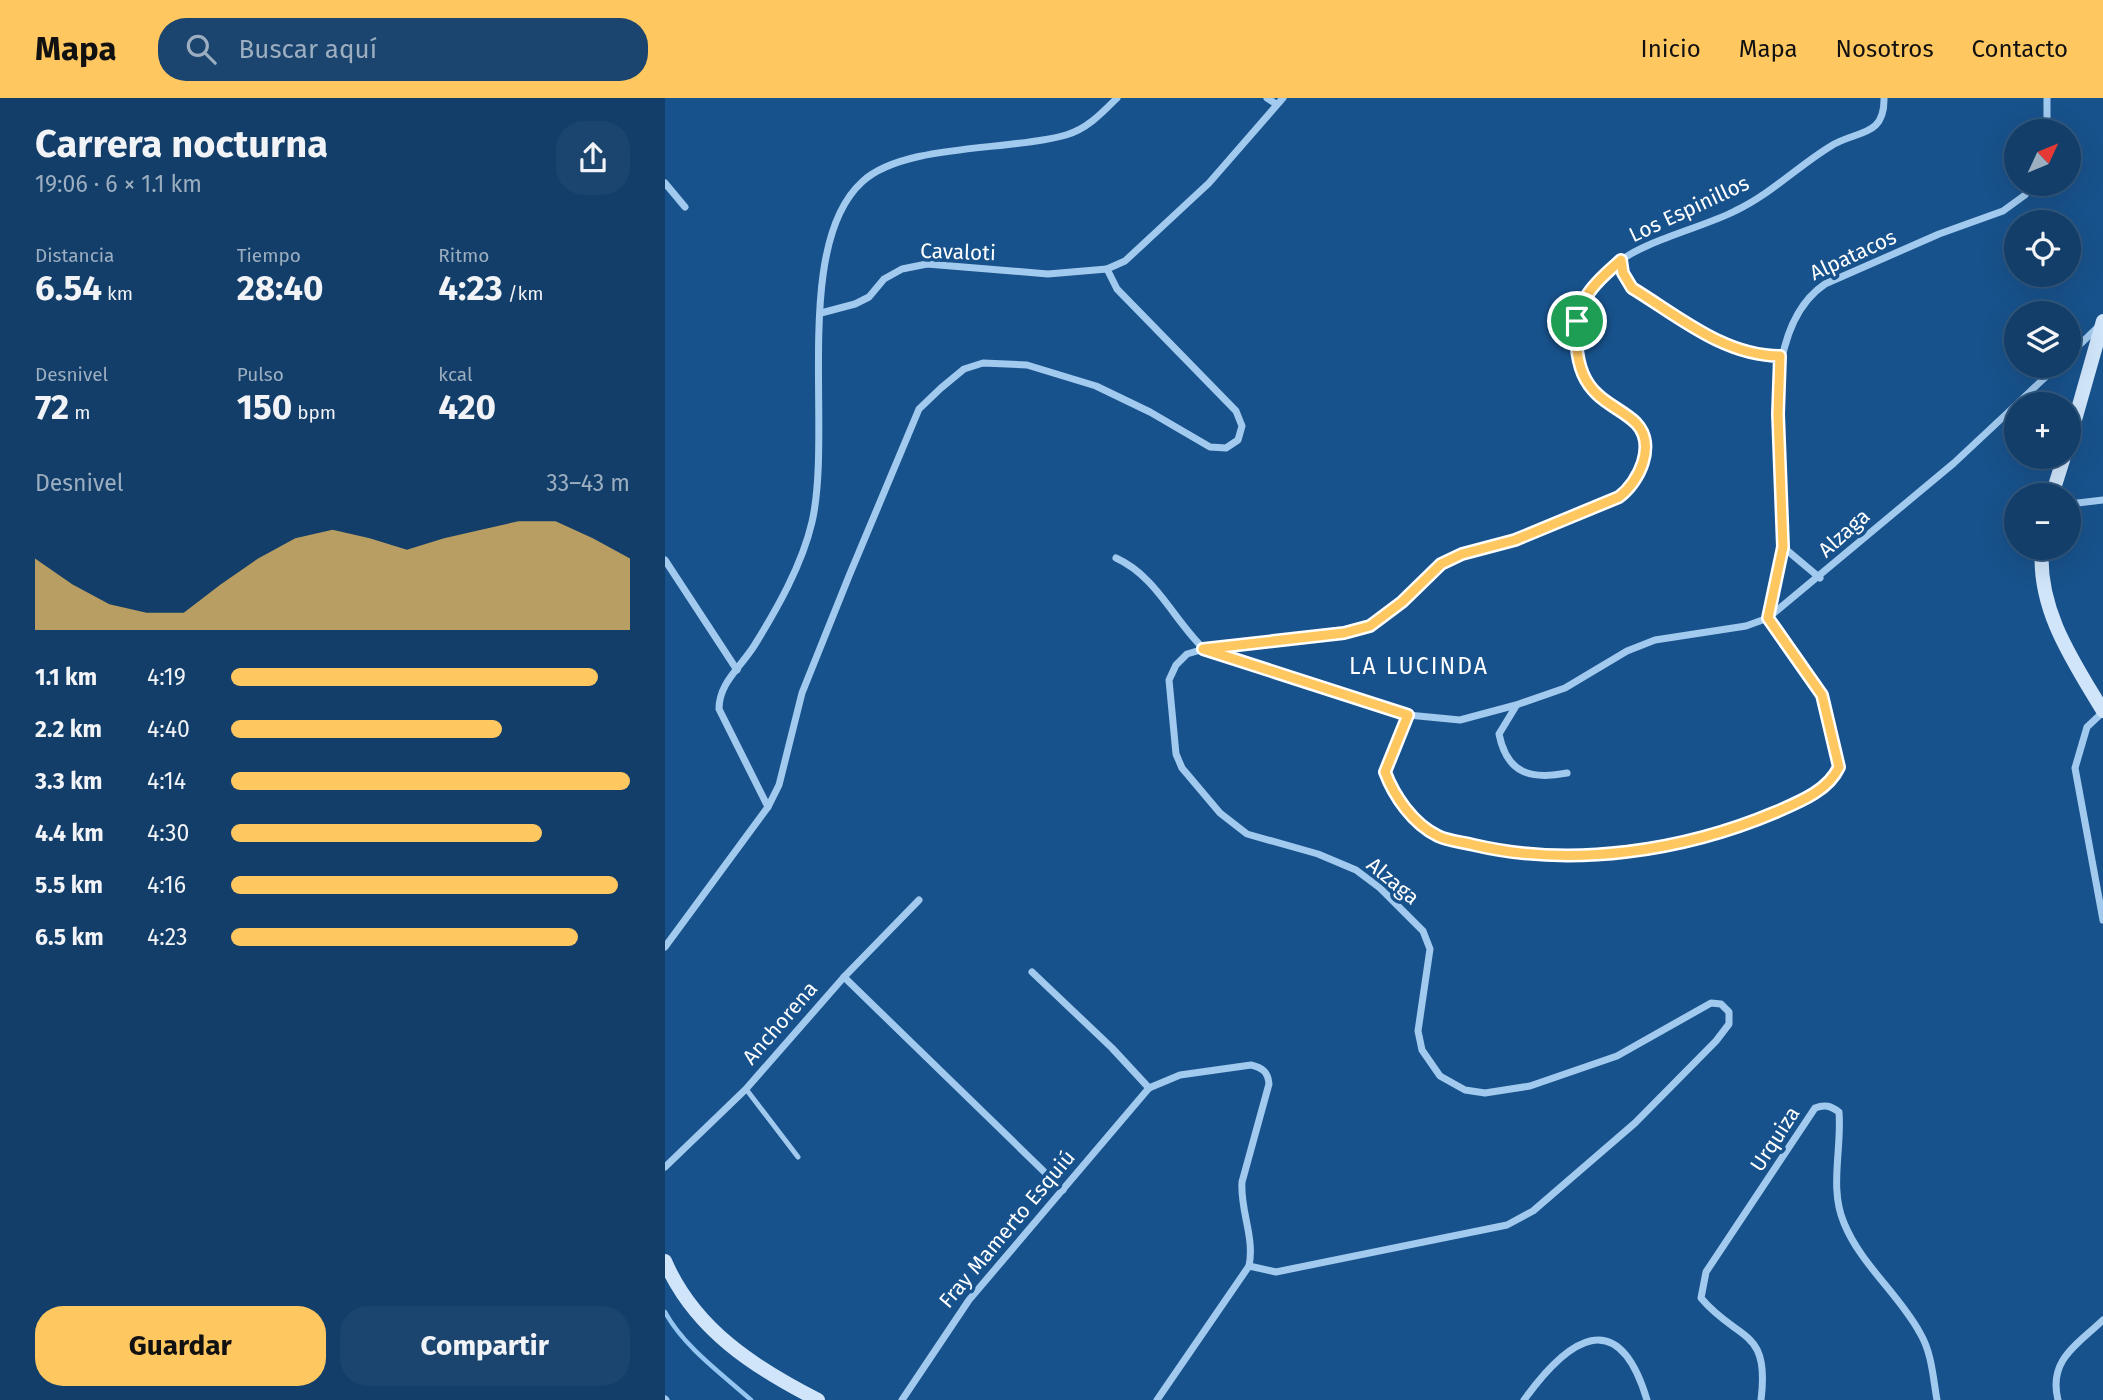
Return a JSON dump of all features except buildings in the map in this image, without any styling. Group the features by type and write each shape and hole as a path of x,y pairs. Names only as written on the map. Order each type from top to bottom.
{"main road":[{"path":"2081,399 2103,322"},
{"path":"2042,560 2043,580 2059,634 2103,712"},
{"path":"665,1261 690,1303 722,1341 758,1367 818,1400"}],"street":[{"path":"768,807 719,709 723,687 737,670 786,589 812,523 820,477 821,313 825,255 842,208 861,182 887,165 974,148 1066,136 1093,121 1117,98"},
{"path":"665,947 768,807 779,785 802,693 919,409 956,375 983,363 1027,365 1096,386 1150,412 1210,447 1226,448 1238,440 1242,426 1236,411 1117,289 1107,269 1125,261 1209,183 1280,101 1267,98"},
{"name":"Los Espinillos","path":"1203,649 1344,633 1370,626 1402,602 1441,564 1462,554 1515,540 1619,497 1632,487 1644,465 1642,435 1637,424 1595,393 1582,373 1577,346 1577,321 1587,295 1621,260 1735,211 1779,186 1838,141 1868,132 1884,111 1884,98"},
{"path":"2047,98 2047,119"},
{"path":"665,183 685,206"},
{"name":"Alpatacos","path":"1768,618 1783,547 1778,414 1780,356 1795,314 1808,295 1825,284 1939,234 2003,211 2024,196"},
{"path":"1621,260 1623,273 1632,288 1654,302 1732,349 1755,356 1780,356"},
{"name":"Cavaloti","path":"821,313 855,304 869,297 884,278 902,269 927,264 1048,274 1107,269"},
{"path":"2081,343 2103,322"},
{"name":"Alzaga","path":"2030,392 2044,378"},
{"name":"Alzaga","path":"1249,1266 1276,1272 1507,1226 1554,1196 1635,1123 1724,1033 1730,1012 1721,1004 1711,1003 1616,1056 1505,1092 1465,1090 1440,1076 1422,1050 1418,1031 1430,948 1423,931 1380,888 1356,870 1318,854 1247,834 1220,813 1182,768 1176,754 1168,680 1175,665 1187,654 1203,649 1408,715 1460,720 1516,705 1565,688 1627,651 1655,640 1746,626 1768,618 1820,578 1954,463 2004,416"},
{"path":"2081,503 2103,500"},
{"path":"1783,547 1820,578"},
{"path":"1117,558 1136,567 1153,585 1182,629 1203,649"},
{"path":"665,560 737,670"},
{"path":"1408,715 1385,772 1392,789 1418,822 1438,836 1493,849 1547,855 1618,853 1701,838 1753,822 1797,802 1835,777 1839,767 1822,695 1768,618"},
{"path":"1516,705 1499,734 1507,760 1528,775 1546,777 1567,773"},
{"path":"2103,712 2087,727 2075,768 2103,920"},
{"name":"Anchorena","path":"665,1167 746,1089 844,978 919,900"},
{"path":"1032,972 1112,1048 1149,1088 1180,1076 1251,1065 1261,1067 1268,1075 1269,1084 1242,1182 1241,1195 1253,1249 1249,1266 1157,1400"},
{"path":"844,978 1063,1190"},
{"name":"Fray Mamerto Esquiú","path":"902,1400 969,1300 1149,1088"},
{"name":"Urquiza","path":"1761,1400 1764,1373 1754,1343 1742,1330 1712,1311 1701,1298 1702,1285 1706,1272 1815,1108 1822,1105 1839,1112 1836,1194 1843,1223 1858,1249 1921,1334 1930,1359 1937,1400"},
{"path":"2058,1400 2054,1378 2063,1359 2103,1320"},
{"path":"1524,1400 1559,1357 1585,1342 1598,1339 1615,1344 1633,1361 1647,1400"}],"lane":[{"path":"746,1089 798,1157"}],"waterway":[{"path":"665,1312 682,1337 751,1400"}],"district":[{"name":"LA LUCINDA","path":"1419,666"}],"route":[{"path":"1621,260 1623,273 1632,288 1732,349 1755,356 1780,356 1778,414 1783,547 1781,569 1768,618 1822,695 1839,767 1835,777 1816,793 1753,822 1701,838 1618,853 1547,855 1493,849 1438,836 1418,822 1392,789 1385,772 1389,755 1408,715 1298,677 1203,649 1344,633 1370,626 1402,602 1441,564 1462,554 1515,540 1619,497 1632,487 1644,465 1642,435 1637,424 1595,393 1582,373 1577,346 1577,321 1587,295 1621,260"}]}
